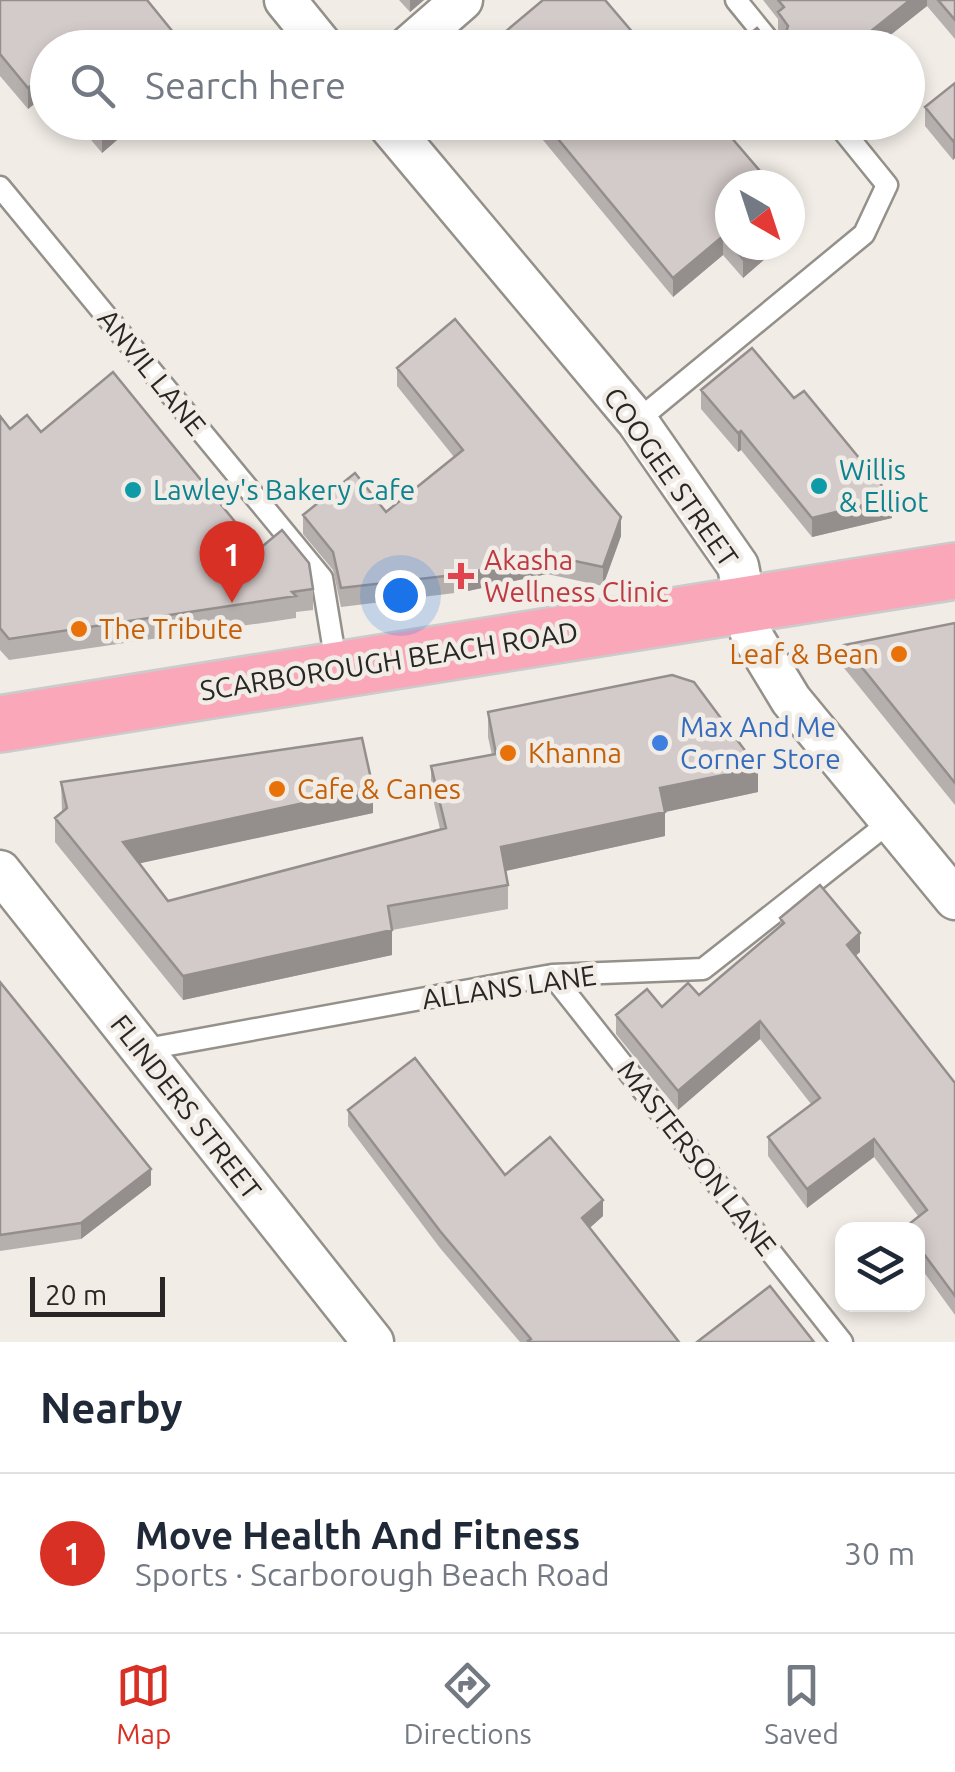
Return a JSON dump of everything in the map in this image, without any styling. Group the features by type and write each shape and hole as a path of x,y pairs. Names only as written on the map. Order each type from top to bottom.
{"main road":[{"name":"SCARBOROUGH BEACH ROAD","path":"0,724 955,572"}],"street":[{"path":"285,0 309,30"},
{"path":"427,30 462,0"},
{"name":"COOGEE STREET","path":"401,140 637,422 738,566 751,634 791,700 955,899"},
{"name":"FLINDERS STREET","path":"0,871 373,1342"}],"lane":[{"path":"736,0 760,30"},
{"path":"637,422 864,234 887,185 851,140"},
{"name":"ANVIL LANE","path":"0,188 322,578 337,669"},
{"name":"ALLANS LANE","path":"141,1050 552,975 703,969 891,821"},
{"name":"MASTERSON LANE","path":"552,975 842,1342"}],"building":[{"path":"0,0 147,0 171,30 30,30 28,88 0,54"},
{"path":"543,0 605,0 631,30 507,30"},
{"path":"778,0 910,0 872,30 787,30 778,12 784,7"},
{"path":"938,0 955,0 955,20"},
{"path":"955,83 955,139 953,141 925,107"},
{"path":"559,140 733,140 759,170 715,170 715,243 673,278"},
{"path":"455,319 621,517 603,567 547,555 463,574 341,588 333,552 303,515 355,473 386,512 463,450 397,368"},
{"path":"752,348 794,398 804,391 892,498 812,518 741,431 738,433 701,390"},
{"name":"Lawley's Bakery Cafe","path":"113,372 258,550 282,530 309,563 313,589 292,592 296,596 9,639 0,628 0,416 10,429 27,415 41,432"},
{"path":"955,623 955,783 844,645"},
{"path":"672,675 694,682 758,768 660,788 665,812 501,847 508,885 388,906 392,930 183,976 55,818 67,808 61,782 362,738 373,788 123,842 168,901 446,828 431,766 496,754 488,712"},
{"path":"820,885 860,933 847,945 955,1083 955,1296 925,1255 925,1222 912,1222 927,1210 874,1139 807,1189 768,1137 820,1098 760,1021 678,1091 616,1015 647,989 662,1007 688,983 699,995 784,923 780,918"},
{"path":"0,982 151,1169 81,1223 0,1235"},
{"path":"415,1058 505,1175 550,1137 603,1200 582,1218 679,1342 528,1341 531,1339 440,1231 348,1110"},
{"path":"770,1286 814,1342 697,1342"}],"place":[{"name":"Willis & Elliot","path":"819,486"},
{"name":"Lawley's Bakery Cafe","path":"133,490"},
{"name":"Akasha Wellness Clinic","path":"461,576"},
{"name":"Move Health And Fitness","path":"232,603"},
{"name":"The Tribute","path":"79,629"},
{"name":"Leaf & Bean","path":"899,654"},
{"name":"Max And Me Corner Store","path":"660,743"},
{"name":"Khanna","path":"508,753"},
{"name":"Cafe & Canes","path":"277,789"}]}
